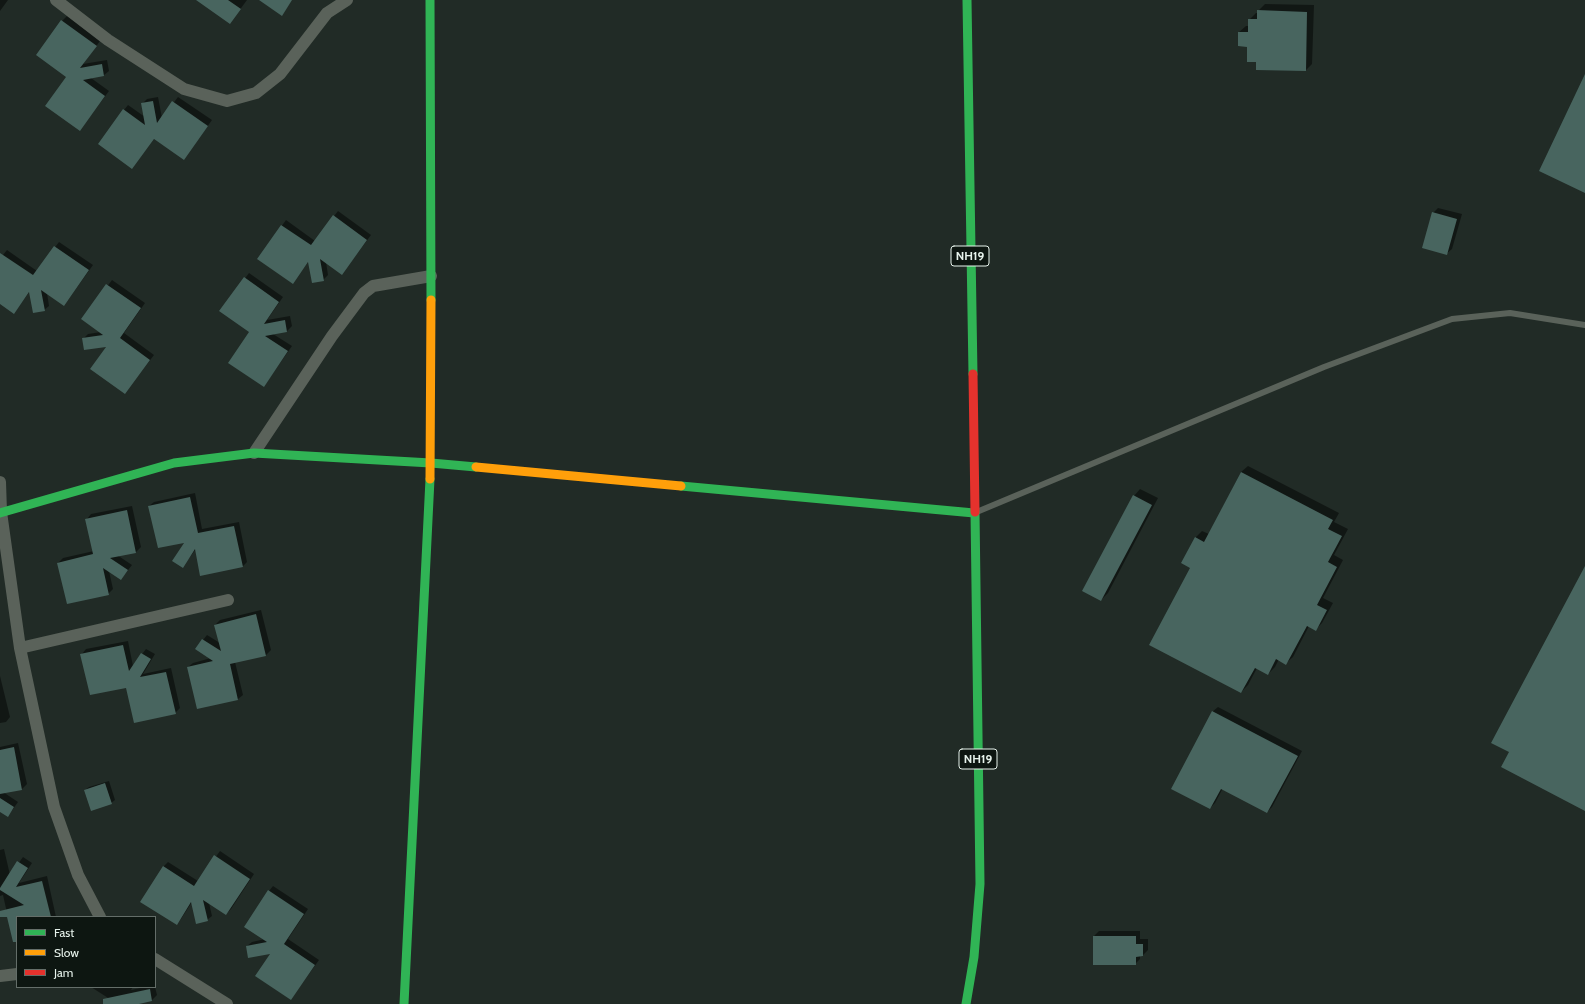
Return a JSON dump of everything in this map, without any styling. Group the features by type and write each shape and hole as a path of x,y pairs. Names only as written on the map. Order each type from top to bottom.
{"main road":[{"path":"404,1004 431,463 430,0"},
{"name":"NH19","path":"966,1004 974,957 980,884 967,0"},
{"path":"1,512 174,463 254,453 431,463 974,513"}],"street":[{"path":"56,0 108,40 184,89 227,101 256,93 280,74 327,13 347,0"},
{"path":"254,453 354,304 364,293 373,286 431,276"},
{"path":"0,482 1,512 20,648 54,807 78,875 99,916"},
{"path":"20,648 228,600"},
{"path":"156,960 227,1004"},
{"path":"0,976 16,974"}],"lane":[{"path":"974,513 1324,367 1452,319 1510,313 1585,325"}],"building":[{"path":"196,0 228,0 241,9 230,24"},
{"path":"259,0 292,0 282,16"},
{"path":"1257,10 1307,12 1306,71 1256,70 1256,62 1247,62 1247,47 1238,46 1238,32 1248,32 1248,19 1257,19"},
{"path":"61,20 97,46 80,68 102,64 104,76 83,80 105,96 80,131 45,106 66,77 36,55"},
{"path":"1585,74 1585,193 1539,171"},
{"path":"153,101 157,123 172,101 208,126 184,160 154,139 132,169 98,144 123,109 145,125 141,103"},
{"path":"1432,212 1457,219 1447,255 1422,248"},
{"path":"333,215 367,240 342,275 320,259 324,281 312,283 308,262 293,284 257,259 281,225 311,245"},
{"path":"54,246 89,270 64,306 41,290 45,311 33,313 29,292 14,314 0,304 0,253 33,275"},
{"path":"244,277 279,302 264,324 285,320 287,332 265,336 288,351 264,387 228,363 249,332 219,311"},
{"path":"106,284 141,308 120,338 150,360 125,394 90,369 106,347 84,350 82,338 103,335 81,319"},
{"path":"1241,472 1333,520 1328,529 1342,536 1328,562 1337,567 1317,605 1327,610 1316,631 1307,626 1286,665 1276,659 1268,675 1255,668 1241,693 1149,645 1190,568 1181,563 1195,537 1204,542"},
{"path":"1133,495 1152,505 1101,601 1082,591"},
{"path":"190,497 198,533 234,526 243,567 200,576 195,549 183,568 172,561 184,543 158,548 148,506"},
{"path":"127,510 136,553 110,558 128,570 121,580 103,568 109,595 67,604 57,563 93,554 85,519"},
{"path":"1585,566 1585,811 1501,767 1509,752 1491,743"},
{"path":"256,614 266,656 230,664 238,700 197,709 187,667 213,661 195,649 202,639 221,651 214,625"},
{"path":"123,645 129,671 141,653 151,659 140,677 166,672 176,714 134,723 126,688 90,695 80,654"},
{"path":"1212,711 1298,756 1267,813 1221,789 1210,809 1171,789"},
{"path":"14,747 22,790 0,794 0,750"},
{"path":"105,783 112,804 91,811 84,790"},
{"path":"0,798 14,807 8,817 0,812"},
{"path":"214,855 250,879 226,915 203,900 208,921 196,924 191,902 177,925 140,902 163,866 194,886"},
{"path":"17,861 28,868 16,887 42,881 51,916 16,916 16,942 13,942 7,917 0,917 0,911 24,905 0,890"},
{"path":"268,890 304,914 284,944 315,965 291,1000 255,976 270,954 248,958 246,946 267,942 244,927"},
{"path":"1093,936 1136,936 1136,944 1143,944 1143,956 1136,957 1136,965 1093,965"},
{"path":"150,989 152,1001 139,1004 103,1004 103,999"}],"traffic: fast":[{"path":"430,0 431,300"},
{"path":"967,0 973,374"},
{"path":"0,513 174,463 254,453 476,467"},
{"path":"404,1004 430,479"},
{"path":"681,486 974,513"},
{"path":"966,1004 974,957 980,884 975,512"}],"traffic: slow":[{"path":"430,479 431,300"},
{"path":"476,467 681,486"}],"traffic: jam":[{"path":"973,374 975,512"}]}
